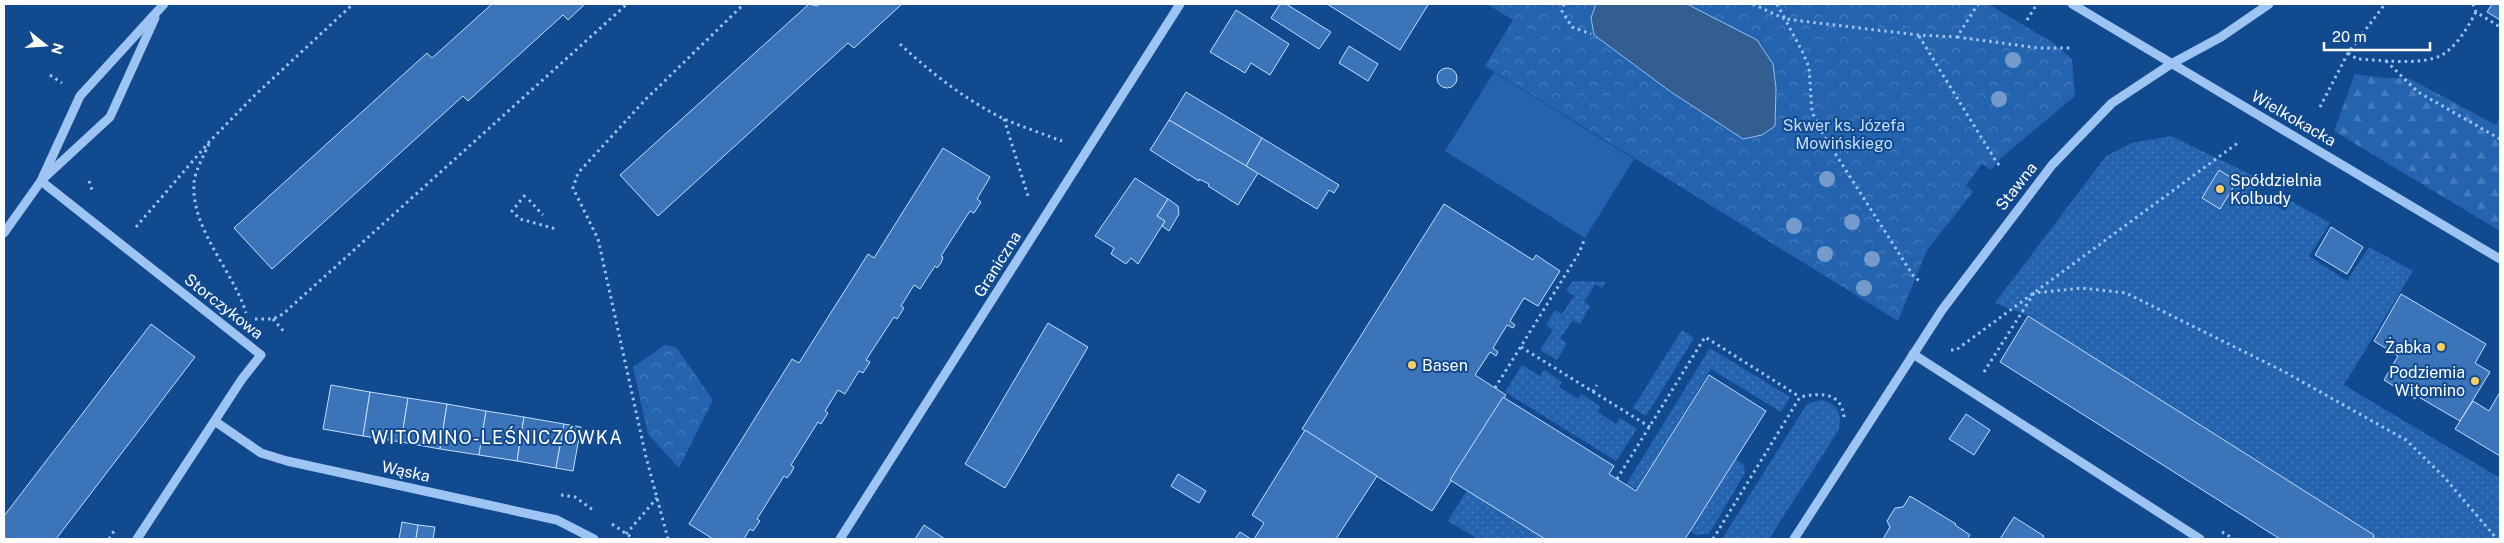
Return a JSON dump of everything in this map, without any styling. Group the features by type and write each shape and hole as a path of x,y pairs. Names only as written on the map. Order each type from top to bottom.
{"street":[{"name":"Graniczna","path":"840,539 1180,4"},
{"name":"Wielkokacka","path":"2072,4 2500,258"},
{"name":"Stawna","path":"1797,538 1881,401 1942,310 2052,165 2112,103 2171,64 2221,37 2269,4"},
{"path":"41,181 110,117 161,7"},
{"path":"4,233 41,181 80,96 161,7"},
{"name":"Storczykowa","path":"41,181 261,355 242,379 216,422 137,539"},
{"path":"1913,354 2200,539"},
{"name":"Wąska","path":"216,422 261,453 287,462 551,518 577,528 594,539"}],"path":[{"path":"132,232 210,141 254,96 353,4"},
{"path":"259,320 273,319 284,314 626,4"},
{"path":"668,539 598,239 573,188 578,173 590,159 646,99 744,4"},
{"path":"1564,4 1562,11 1572,28 1591,34"},
{"path":"1753,4 1785,19 1918,35 1957,37 2039,48 2072,48"},
{"path":"1777,4 1809,67 1812,112 1824,136 1914,277 1921,282"},
{"path":"1957,37 1978,4"},
{"path":"2027,20 2037,4"},
{"path":"2320,107 2348,53 2385,4"},
{"path":"2473,4 2476,12 2500,27"},
{"path":"2348,53 2356,59 2385,61 2427,60 2442,54 2461,37 2476,12"},
{"path":"1918,35 1996,163 2002,167"},
{"path":"900,44 922,64 959,91 1004,118 1062,141"},
{"path":"2385,61 2418,92 2500,139"},
{"path":"1004,118 1028,196"},
{"path":"210,141 194,182 199,216 211,246 240,293 247,317"},
{"path":"1947,351 1956,350 2239,142"},
{"path":"525,195 512,211 526,221 556,229"},
{"path":"529,200 543,215"},
{"path":"1495,388 1579,253 1585,238"},
{"path":"2034,293 2082,288 2126,293 2283,371 2406,440 2444,477 2497,539"},
{"path":"1980,379 2034,293"},
{"path":"273,319 285,334"},
{"path":"1617,479 1705,337 1800,397 1819,393 1831,395 1842,409 1845,425"},
{"path":"1521,347 1650,428"},
{"path":"1593,392 1597,385"},
{"path":"1713,539 1800,397"},
{"path":"626,534 657,498"}],"green space":[{"name":"Skwer ks. Józefa Mowińskiego","path":"1487,4 1988,4 2052,42 2072,59 2075,96 2001,158 1991,170 1982,164 1966,185 1973,192 1927,250 1898,321 1485,66 1513,20"},
{"path":"1494,72 1634,159 1585,238 1445,151"},
{"path":"2355,74 2384,78 2408,78 2496,125 2500,117 2500,231 2334,131"},
{"path":"2171,136 2260,179 2252,193 2285,211 2291,201 2330,223 2309,256 2347,281 2369,247 2413,271 2344,385 2500,478 2500,539 2376,539 2373,537 2374,535 2029,316 1995,303 2106,156 2132,143"},
{"path":"1573,281 1606,282 1602,288 1595,284 1584,302 1590,306 1580,324 1573,320 1560,338 1567,343 1557,360 1540,350 1553,330 1546,325 1555,310 1562,314 1574,296 1566,291"},
{"path":"1682,330 1694,338 1646,416 1633,408"},
{"path":"665,345 676,347 713,400 679,468 648,434 633,367"},
{"path":"1710,348 1790,397 1781,412 1711,369 1637,489 1626,485"},
{"path":"1522,365 1540,376 1544,370 1562,382 1559,387 1578,399 1581,394 1600,406 1598,412 1616,424 1620,418 1637,429 1616,461 1505,392"},
{"path":"1821,400 1832,404 1838,411 1840,420 1838,431 1769,539 1722,539 1807,404"},
{"path":"1736,459 1744,465 1745,473 1709,534 1697,535 1690,531"},
{"path":"1469,487 1553,539 1478,539 1448,521"}],"shaded area":[{"path":"1596,4 1687,4 1757,40 1773,64 1776,88 1775,126 1762,135 1743,139 1671,92 1594,35 1591,18"}],"building":[{"path":"492,4 585,4 568,20 563,15 468,101 463,96 272,269 234,228 427,53 432,58"},
{"path":"809,4 817,6 820,4 902,4 854,48 848,43 658,216 620,175"},
{"path":"1280,4 1286,4 1331,32 1319,49 1271,18"},
{"path":"1327,4 1426,4 1428,5 1400,50"},
{"path":"2492,4 2500,4 2500,20 2487,12"},
{"path":"1236,10 1289,44 1270,75 1251,63 1245,73 1210,52"},
{"path":"1349,46 1378,64 1368,81 1339,63"},
{"path":"1447,68 1454,71 1457,78 1454,85 1447,88 1440,85 1437,78 1440,71"},
{"path":"1186,92 1262,138 1246,166 1169,120"},
{"path":"1169,120 1258,173 1238,205 1208,186 1209,184 1199,179 1199,181 1150,150"},
{"path":"1262,138 1339,185 1334,193 1329,190 1317,209 1246,166"},
{"path":"943,148 990,177 977,199 981,202 974,213 970,211 941,256 943,257 941,263 937,268 935,266 920,289 914,285 901,306 904,308 897,319 894,317 866,360 870,362 863,373 859,371 845,394 838,390 825,411 828,413 821,424 818,422 791,465 794,467 791,473 787,478 784,476 757,519 760,521 753,531 750,529 744,539 713,539 689,524 792,359 799,363 868,254 874,258"},
{"name":"Spółdzielnia Kolbudy","path":"2219,170 2237,181 2220,209 2202,198"},
{"path":"1135,178 1168,199 1157,216 1165,221 1138,264 1131,258 1126,264 1111,254 1114,248 1095,236"},
{"path":"1168,199 1178,206 1179,214 1169,231 1162,226 1165,221 1157,216"},
{"name":"Basen","path":"1444,204 1533,260 1536,255 1560,271 1538,306 1524,298 1510,321 1515,325 1513,328 1507,325 1493,348 1498,352 1496,356 1490,352 1475,375 1506,395 1432,511 1302,429"},
{"path":"2331,227 2363,247 2347,274 2315,255"},
{"path":"2401,294 2486,344 2475,363 2490,372 2460,421 2417,396 2415,399 2384,380 2398,356 2374,341"},
{"path":"2028,316 2374,535 2373,537 2376,539 2280,539 2000,362"},
{"path":"1048,323 1088,347 1005,488 965,464"},
{"path":"151,324 195,357 56,539 7,539 4,537 4,516"},
{"path":"1709,375 1766,411 1685,539 1545,539 1450,480 1503,397 1614,466 1609,474 1636,491"},
{"path":"331,385 370,392 363,436 323,429"},
{"path":"370,392 408,398 401,442 363,436"},
{"path":"2500,392 2500,456 2455,429 2473,401 2489,411"},
{"path":"408,398 447,404 440,449 401,442"},
{"path":"447,404 486,411 479,455 440,449"},
{"path":"486,411 524,417 517,461 479,455"},
{"path":"1966,414 1990,430 1974,455 1949,439"},
{"path":"524,417 564,424 556,468 517,461"},
{"path":"564,424 581,427 573,471 556,468"},
{"path":"1305,430 1377,476 1336,539 1254,539 1264,523 1252,515"},
{"path":"1178,474 1206,491 1199,503 1171,486"},
{"path":"1910,496 1956,524 1970,535 1967,539 1883,539 1890,527 1887,521 1895,508 1903,507"},
{"path":"2014,517 2044,536 2042,539 2000,539"},
{"path":"402,522 418,525 416,539 399,539"},
{"path":"418,525 435,527 433,539 416,539"},
{"path":"924,525 945,539 915,539"},
{"path":"1240,532 1251,539 1235,539"}],"place":[{"name":"Spółdzielnia Kolbudy","path":"2220,189"},
{"name":"Żabka","path":"2441,347"},
{"name":"Basen","path":"1412,365"},
{"name":"Podziemia Witomino","path":"2475,381"}],"district":[{"name":"WITOMINO-LEŚNICZÓWKA","path":"497,438"}]}
